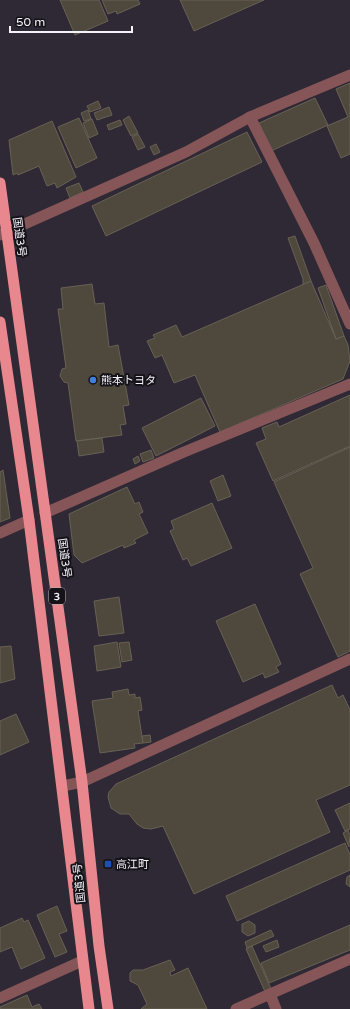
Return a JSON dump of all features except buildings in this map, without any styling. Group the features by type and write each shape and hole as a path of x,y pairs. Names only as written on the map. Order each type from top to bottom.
{"highway":[{"name":"国道3号","path":"0,183 3,234 45,513 82,782 99,946 108,1009"},
{"name":"国道3号","path":"0,322 29,520 63,786 88,1009"}],"street":[{"path":"3,234 186,152 250,117 350,75"},
{"path":"250,117 314,244 350,324"},
{"path":"45,513 184,452 350,384"},
{"path":"0,533 29,520"},
{"path":"63,786 82,782 350,659"},
{"path":"236,1009 350,959"},
{"path":"0,998 82,961"},
{"path":"270,994 276,1009"}],"place":[{"name":"熊本トヨタ","path":"93,380"},
{"name":"高江町","path":"108,864"}]}
